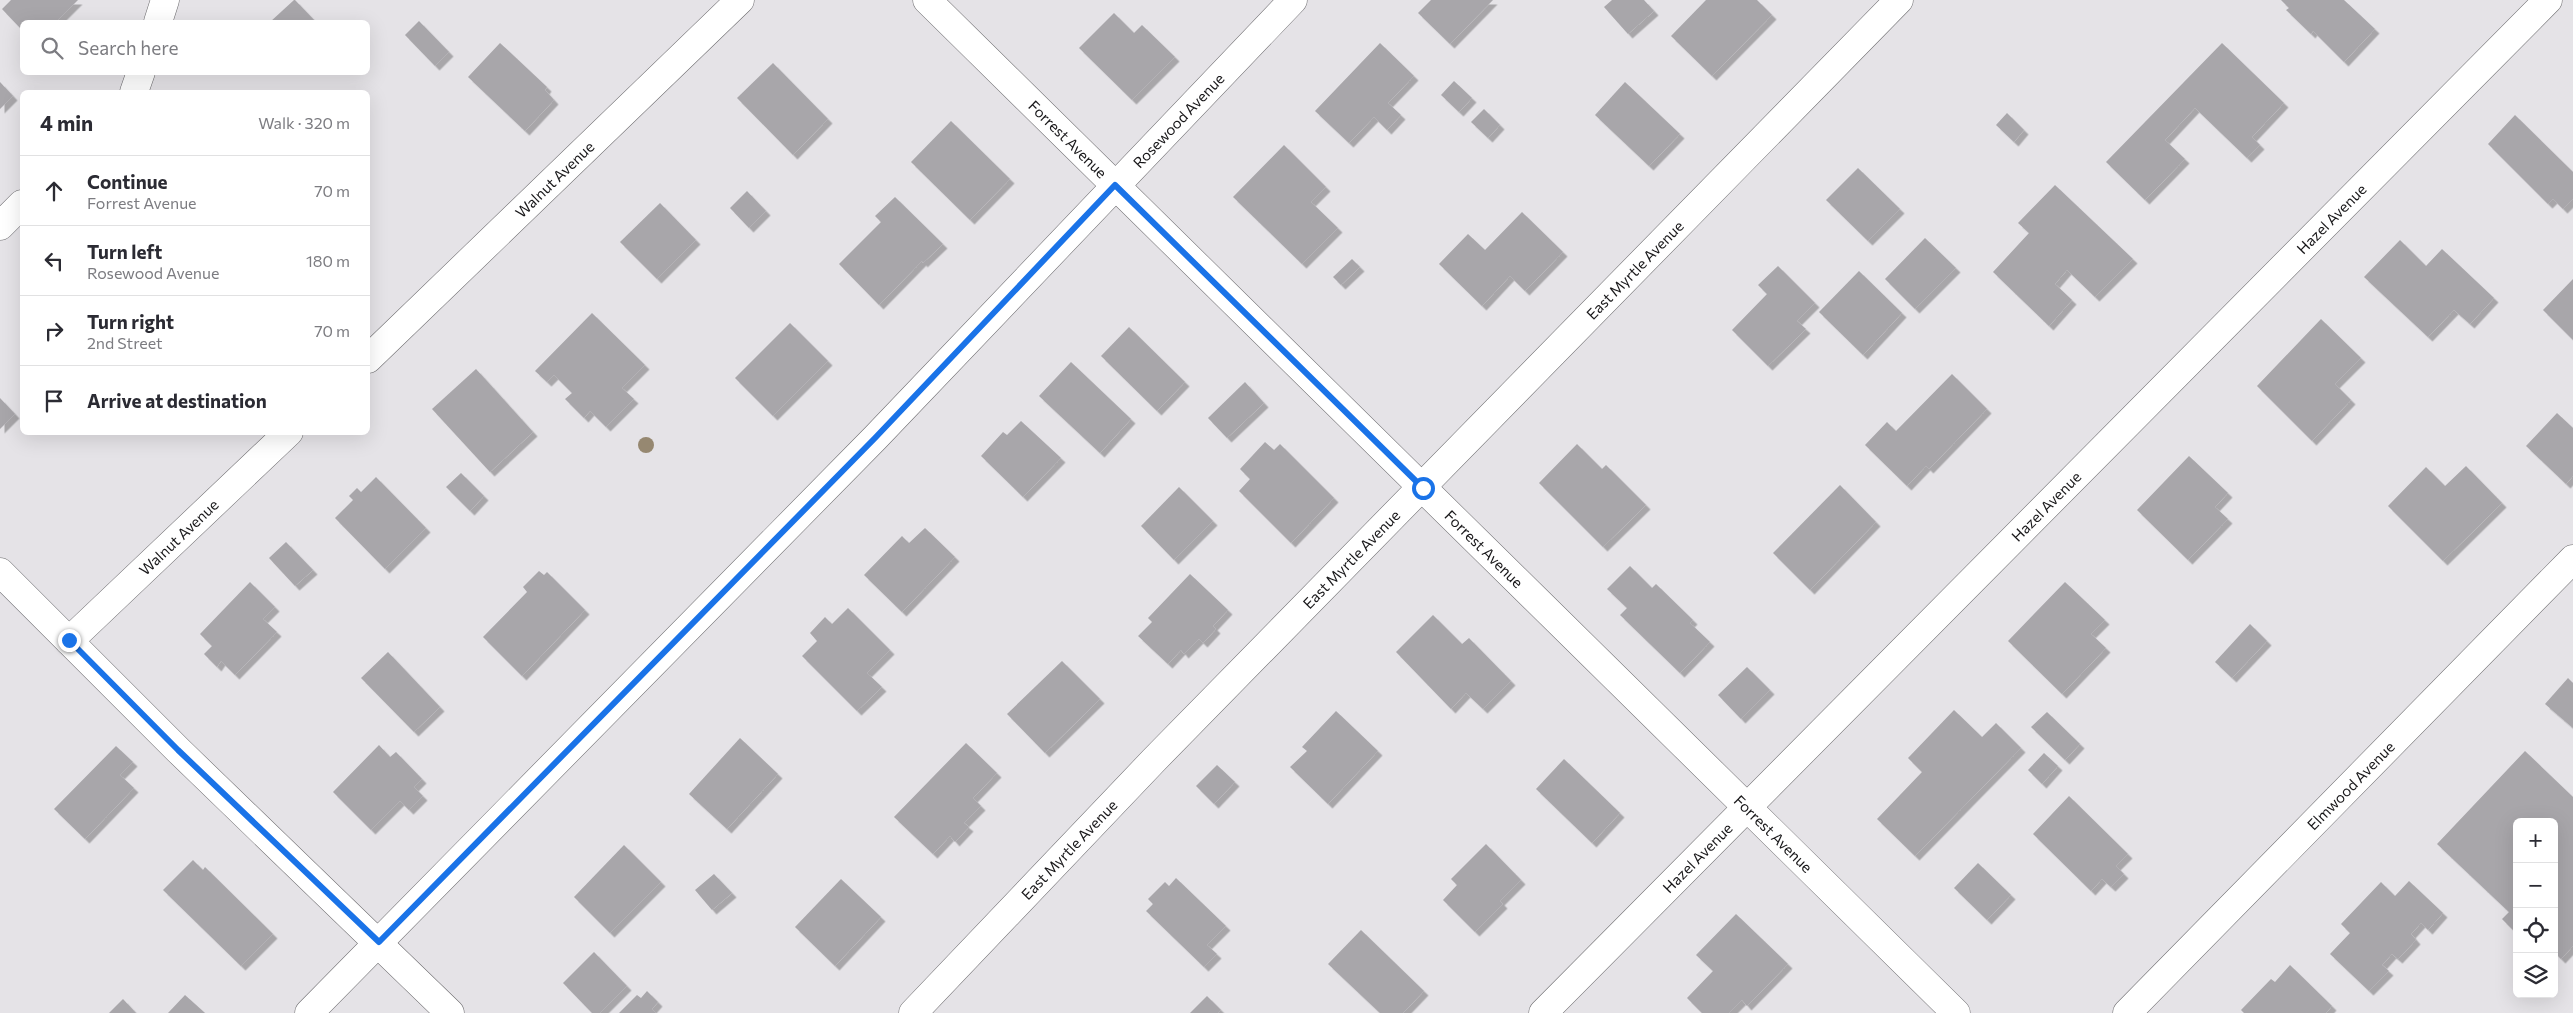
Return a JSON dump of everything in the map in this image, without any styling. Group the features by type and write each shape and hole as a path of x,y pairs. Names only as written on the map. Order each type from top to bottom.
{"street":[{"path":"159,20 165,0"},
{"name":"Walnut Avenue","path":"370,357 740,0"},
{"name":"Forrest Avenue","path":"927,0 1956,1013"},
{"name":"Rosewood Avenue","path":"309,1013 875,438 1293,0"},
{"name":"East Myrtle Avenue","path":"913,1013 1154,760 1423,488 1899,0"},
{"name":"Hazel Avenue","path":"1542,1013 2548,0"},
{"path":"135,90 140,75"},
{"path":"0,226 20,206"},
{"name":"Walnut Avenue","path":"69,640 286,435"},
{"name":"Elmwood Avenue","path":"2127,1013 2573,559"},
{"path":"0,572 178,750 379,942 450,1013"}],"building":[{"path":"11,0 78,0 58,20 20,20 20,28 2,9"},
{"path":"294,0 314,20 272,20"},
{"path":"1431,0 1493,0 1450,44 1418,13"},
{"path":"1612,0 1644,0 1654,11 1628,34 1604,7"},
{"path":"1706,0 1757,0 1772,15 1712,76 1671,36"},
{"path":"2281,0 2344,0 2375,29 2344,62 2313,31 2311,34 2286,10 2289,8"},
{"path":"1114,13 1134,33 1142,25 1175,57 1132,100 1079,48"},
{"path":"419,21 449,52 435,66 405,35"},
{"path":"500,43 547,87 545,90 554,100 525,131 468,77"},
{"path":"1380,43 1414,76 1388,103 1401,115 1387,130 1374,117 1349,143 1315,111"},
{"path":"2222,43 2284,103 2252,137 2260,145 2247,158 2195,108 2165,140 2185,159 2145,200 2106,162"},
{"path":"773,63 828,119 793,155 737,98"},
{"path":"1454,81 1472,98 1459,112 1441,95"},
{"path":"0,82 13,96 0,109"},
{"path":"1625,82 1680,134 1649,166 1595,115"},
{"path":"1484,109 1500,125 1488,138 1471,122"},
{"path":"2007,113 2024,130 2014,142 1996,125"},
{"path":"2515,115 2573,172 2573,199 2563,209 2553,199 2548,204 2488,144"},
{"path":"951,121 1010,179 970,220 911,162"},
{"path":"1284,145 1326,187 1311,202 1338,228 1302,264 1233,197"},
{"path":"1858,168 1900,209 1868,241 1826,200"},
{"path":"2055,185 2133,259 2095,297 2067,270 2055,284 2072,300 2049,326 1993,272 2029,233 2018,223"},
{"path":"747,191 766,211 749,228 730,208"},
{"path":"895,197 943,244 923,263 922,261 879,305 839,264 881,222 875,216"},
{"path":"660,203 696,240 657,279 620,242"},
{"path":"1522,212 1563,252 1525,291 1510,276 1482,306 1439,264 1468,234 1485,250"},
{"path":"1925,238 1956,268 1915,309 1885,279"},
{"path":"2400,240 2426,266 2442,249 2494,298 2470,324 2454,310 2428,337 2364,277"},
{"path":"1352,259 1360,267 1341,285 1333,277"},
{"path":"1778,266 1815,303 1797,321 1806,329 1768,366 1732,330 1767,294 1758,285"},
{"path":"1859,271 1902,313 1863,355 1819,312"},
{"path":"2573,279 2573,340 2543,310"},
{"path":"592,313 645,365 622,388 634,399 606,427 590,411 584,418 565,399 572,393 554,375 547,382 535,371"},
{"path":"2321,319 2361,358 2335,384 2351,400 2312,441 2257,386"},
{"path":"790,323 828,361 773,416 735,378"},
{"path":"1129,327 1185,382 1157,411 1101,356"},
{"path":"1071,362 1131,419 1100,453 1039,396"},
{"path":"476,369 533,432 490,472 432,409"},
{"path":"1952,374 1987,409 1929,469 1926,466 1907,486 1865,445 1887,422 1896,431"},
{"path":"1245,382 1264,403 1227,438 1208,418"},
{"path":"0,398 15,414 0,429"},
{"path":"2557,413 2573,428 2573,476 2566,484 2526,446"},
{"path":"1021,421 1061,458 1023,497 981,456 1003,432 1007,435"},
{"path":"1265,442 1274,450 1280,444 1334,498 1291,543 1239,491 1250,479 1240,469"},
{"path":"1577,444 1602,469 1606,465 1646,505 1603,547 1539,483"},
{"path":"2189,456 2228,493 2215,507 2228,519 2188,560 2137,510"},
{"path":"2466,466 2502,503 2443,561 2388,506 2426,467 2445,486"},
{"path":"461,473 484,496 470,511 446,487"},
{"path":"376,477 426,528 385,569 335,518 353,500 349,496 357,488 361,492"},
{"path":"1840,485 1876,522 1810,590 1773,553"},
{"path":"1179,487 1213,521 1174,560 1141,526"},
{"path":"925,528 955,557 902,612 864,575 902,536 909,543"},
{"path":"286,542 313,570 295,586 269,558"},
{"path":"1630,566 1652,588 1656,584 1693,620 1690,623 1710,642 1680,673 1620,615 1627,608 1607,589"},
{"path":"539,571 544,575 547,572 585,610 522,676 483,637 527,592 523,587"},
{"path":"1190,574 1228,610 1213,626 1216,629 1203,643 1199,639 1184,654 1181,650 1168,664 1138,636 1152,622 1148,618"},
{"path":"250,582 275,607 263,619 277,632 235,675 221,661 217,667 204,654 212,646 200,634"},
{"path":"2065,582 2105,620 2091,634 2106,648 2062,694 2008,641"},
{"path":"848,608 890,650 867,673 882,687 857,711 802,656 817,641 810,633 825,617 832,624"},
{"path":"1433,615 1462,644 1469,638 1511,681 1483,709 1466,693 1451,709 1396,652"},
{"path":"2250,624 2267,641 2232,678 2215,662"},
{"path":"388,652 440,707 414,732 361,678"},
{"path":"1062,661 1100,699 1045,753 1007,714"},
{"path":"1747,667 1770,690 1741,719 1718,695"},
{"path":"2568,678 2573,683 2573,728 2545,704"},
{"path":"1954,710 1982,737 1996,723 2021,748 1915,856 1877,819 1922,772 1908,758"},
{"path":"1336,711 1378,751 1328,804 1290,767 1307,751 1302,747"},
{"path":"2047,712 2080,744 2065,760 2031,727"},
{"path":"740,738 778,774 727,829 689,794"},
{"path":"966,743 997,773 973,798 981,806 964,823 969,827 955,842 950,836 933,854 894,817"},
{"path":"379,745 390,757 396,752 422,779 414,787 423,796 409,810 400,801 371,830 333,792"},
{"path":"116,746 133,762 120,775 134,788 85,839 54,809"},
{"path":"2525,751 2573,797 2573,946 2561,959 2558,956 2558,818 2513,818 2513,930 2502,919 2509,912 2437,844"},
{"path":"2044,753 2058,766 2042,784 2028,770"},
{"path":"1564,759 1620,813 1592,843 1536,789"},
{"path":"1217,765 1235,782 1214,804 1196,786"},
{"path":"2069,796 2128,854 2116,866 2124,874 2111,887 2102,879 2091,891 2033,834"},
{"path":"1486,844 1521,880 1500,901 1503,904 1475,932 1443,900 1457,885 1451,879"},
{"path":"624,845 661,882 610,933 574,897"},
{"path":"193,860 203,870 205,867 273,934 241,966 163,890"},
{"path":"1978,863 2011,895 1987,920 1954,888"},
{"path":"714,874 732,893 712,910 695,890"},
{"path":"1176,878 1226,926 1207,945 1217,954 1204,967 1146,911 1153,904 1148,899 1165,882 1169,886"},
{"path":"841,879 881,917 835,966 795,927"},
{"path":"2409,881 2443,913 2428,930 2421,923 2411,934 2416,940 2398,959 2392,954 2382,965 2389,971 2369,991 2330,954 2350,933 2341,924 2381,882 2395,896"},
{"path":"1736,914 1788,964 1747,1006 1742,1000 1729,1013 1702,1013 1687,998 1713,971 1696,955"},
{"path":"1361,930 1424,991 1403,1013 1380,1013 1328,964"},
{"path":"594,952 627,986 600,1013 592,1013 563,983"},
{"path":"2290,965 2332,1006 2326,1013 2244,1013 2241,1010 2271,979 2275,982"},
{"path":"647,991 658,1002 652,1009 656,1013 619,1013 637,995 641,998"},
{"path":"185,995 205,1013 168,1013"},
{"path":"1207,996 1221,1010 1218,1013 1190,1013"},
{"path":"123,999 136,1013 109,1013"}],"route":[{"path":"69,640 178,750 379,942 875,438 1115,185 1423,488"}]}
